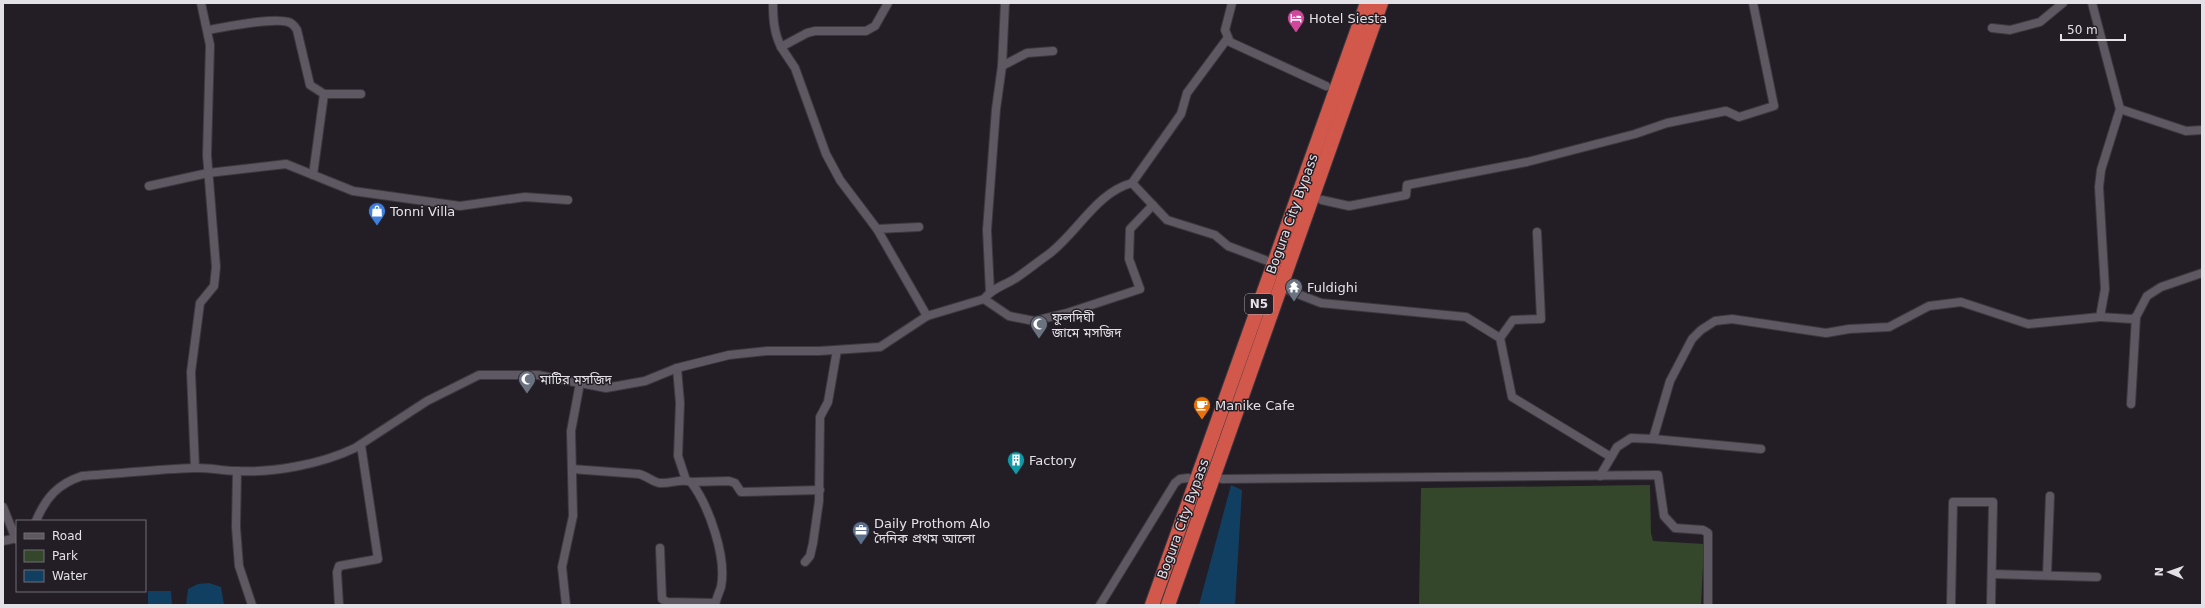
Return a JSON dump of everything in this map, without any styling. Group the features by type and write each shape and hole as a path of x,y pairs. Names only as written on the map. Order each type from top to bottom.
{"highway":[{"name":"Bogura City Bypass","path":"1152,605 1367,3"},
{"name":"Bogura City Bypass","path":"1168,605 1381,3"}],"street":[{"path":"195,468 191,372 200,302 214,286 216,267 208,173 210,45 201,3"},
{"path":"774,3 773,20 776,38 795,68 826,154 840,180 877,229 926,316"},
{"path":"781,47 807,33 866,31 875,26 888,3"},
{"path":"990,292 987,230 996,109 1002,66 1004,3"},
{"path":"1232,3 1225,30 1227,39 1230,42 1326,86"},
{"path":"1322,200 1349,206 1406,195 1407,185 1527,162 1635,134 1667,123 1726,111 1739,117 1774,106 1753,3"},
{"path":"1992,28 2010,30 2040,22 2062,3"},
{"path":"2092,3 2120,109 2101,170 2099,187 2105,289 2100,317"},
{"path":"208,30 271,21 288,22 293,24 297,30 310,85 324,94 361,94"},
{"path":"36,520 48,496 70,480 82,476 195,468 236,471 271,470 342,455 361,445 427,401 479,376 538,375 606,388 646,381 677,368 729,355 767,351 837,350 880,347 926,316 984,299 990,292 1020,276 1050,253 1108,196 1123,185 1132,183 1181,114 1187,93 1227,39"},
{"path":"1002,66 1027,53 1053,51"},
{"path":"313,175 324,94"},
{"path":"2120,109 2186,130 2202,130"},
{"path":"149,186 208,173 286,164 353,191 460,206 525,197 568,200"},
{"path":"1132,183 1167,220 1215,235 1228,246 1265,260"},
{"path":"984,299 1009,316 1034,321 1067,313 1140,289 1129,259 1130,229 1153,205"},
{"path":"877,229 919,228"},
{"path":"1500,338 1513,320 1541,319 1537,232"},
{"path":"2131,404 2136,317 2147,296 2161,287 2202,273"},
{"path":"1290,291 1321,303 1466,317 1500,338 1512,397 1610,457"},
{"path":"1653,439 1670,381 1692,339 1701,330 1716,321 1732,319 1826,333 1849,329 1889,327 1929,306 1961,302 2028,324 2100,317 2132,319 2136,317"},
{"path":"805,562 810,556 814,537 820,490 820,417 828,402 837,350"},
{"path":"660,548 662,599 664,601 715,604 720,587 722,567 713,524 700,494 688,481 678,456 680,403 677,368"},
{"path":"566,605 562,567 573,516 571,431 580,383"},
{"path":"1600,476 1617,447 1631,438 1761,449"},
{"path":"339,605 337,572 339,566 378,559 361,445"},
{"path":"572,469 640,474 661,483 688,481 729,481 735,483 741,492 820,490"},
{"path":"236,471 236,527 239,566 252,605"},
{"path":"1222,479 1658,475 1664,516 1675,528 1703,530 1708,532 1708,605"},
{"path":"1100,605 1175,483 1180,478 1188,478"},
{"path":"2047,575 2050,496"},
{"path":"1951,605 1953,502 1993,502 1992,605"},
{"path":"3,507 16,537"},
{"path":"3,541 16,539"},
{"path":"1992,574 2097,576"}],"green space":[{"path":"1650,485 1651,533 1653,541 1704,544 1701,605 1419,605 1421,488"}],"water":[{"path":"1231,485 1242,490 1235,605 1199,605"},
{"path":"209,583 221,587 224,605 186,605 188,589 198,584"},
{"path":"148,591 171,591 172,605 148,605"}],"place":[{"name":"Hotel Siesta","path":"1296,33"},
{"name":"Tonni Villa","path":"377,226"},
{"name":"Fuldighi","path":"1294,302"},
{"name":"ফুলদিঘী জামে মসজিদ","path":"1039,339"},
{"name":"মাটির মসজিদ","path":"527,394"},
{"name":"Manike Cafe","path":"1202,420"},
{"name":"Factory","path":"1016,475"},
{"name":"Daily Prothom Alo দৈনিক প্রথম আলো","path":"861,545"}]}
